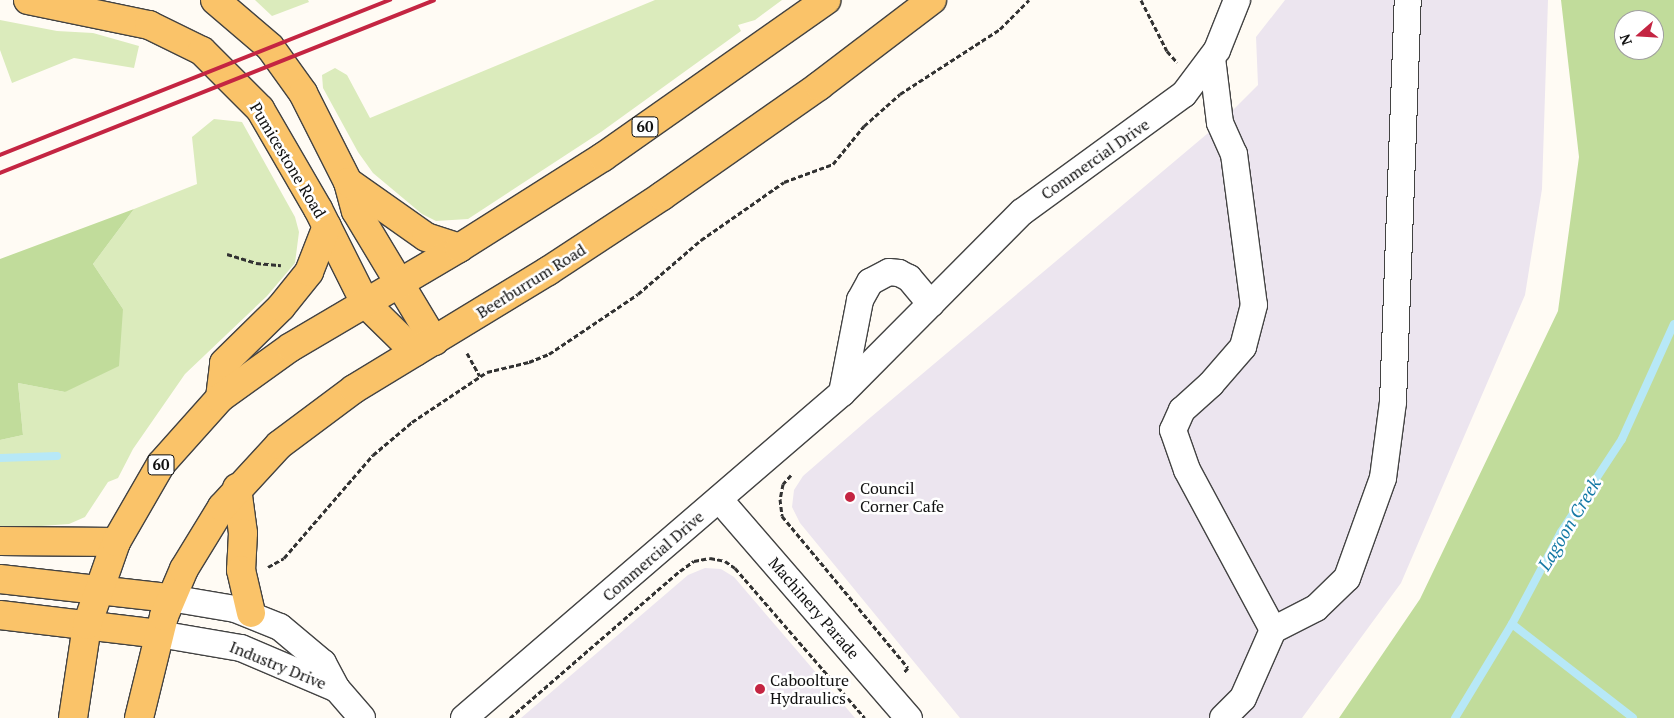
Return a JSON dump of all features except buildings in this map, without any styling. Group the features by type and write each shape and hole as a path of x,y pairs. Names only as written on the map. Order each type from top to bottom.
{"main road":[{"name":"Pumicestone Road","path":"28,0 89,6 149,25 202,51 260,109 327,226 364,303 425,347"},
{"path":"216,0 251,28 281,61 302,93 348,182 356,211 400,284 425,347"},
{"name":"60","path":"87,625 116,542 161,464 220,398 261,367 364,303 460,248 603,157 826,0"},
{"name":"Beerburrum Road","path":"139,718 159,634 170,598 207,528 237,488 308,420 662,196 819,86 932,0"},
{"path":"348,182 426,237 460,248"},
{"path":"220,398 224,363 281,307 309,272 327,226"},
{"path":"237,488 243,533 240,570 251,614"},
{"path":"0,541 116,542"},
{"path":"0,580 170,598"},
{"path":"0,615 159,634"},
{"path":"73,718 87,625"}],"street":[{"name":"Commercial Drive","path":"464,718 842,393 1022,212 1086,163 1168,108 1195,81 1212,58 1227,29 1237,0"},
{"path":"1223,718 1243,698 1273,630 1316,608 1347,578 1383,478 1393,402 1408,0"},
{"path":"1212,58 1220,123 1234,154 1254,305 1242,347 1210,384 1182,410 1172,430 1187,470 1273,630"},
{"path":"842,393 860,300 870,282 889,272 899,273 910,278 932,304"},
{"name":"Machinery Parade","path":"719,499 909,718"},
{"name":"Industry Drive","path":"170,598 219,605 251,614 280,627 303,644 323,663 337,689 362,718"},
{"name":"Industry Drive","path":"159,634 241,648 337,689"}],"path":[{"path":"259,568 271,566 284,558 353,477 392,438 480,376 493,369 529,362 549,354 638,294 701,240 784,182 833,164 864,126 900,94 1000,28 1029,0"},
{"path":"1141,0 1167,51 1195,81"},
{"path":"227,254 256,263 272,262 284,269"},
{"path":"464,348 480,376"},
{"path":"793,472 783,484 780,499 782,516 908,668 885,689"},
{"path":"510,718 680,571 694,561 710,558 735,568 865,718"}],"shaded area":[{"path":"1285,0 1548,0 1542,189 1525,295 1401,583 1302,718 960,718 800,523 792,507 794,490 803,476 871,417 1220,123 1258,85 1256,37"},
{"path":"705,568 721,569 734,577 855,718 521,718 688,575"}],"green space":[{"path":"255,0 308,0 309,2 272,16"},
{"path":"655,0 782,0 755,20 738,25 741,31 601,132 468,219 436,221 422,214 373,173 358,152 323,88 322,75 335,68 347,75 370,118"},
{"path":"1561,0 1674,0 1674,718 1339,718 1420,599 1558,311 1579,157"},
{"path":"0,20 57,31 93,33 139,46 134,68 74,58 12,83 0,50"},
{"path":"214,119 242,122 295,217 299,232 295,263 267,296 185,374 133,449 118,478 108,482 85,517 69,524 0,529 0,440 23,435 18,383 65,392 123,309 93,264 134,209 197,184 192,137"},
{"path":"134,209 93,264 123,309 119,366 65,392 18,383 23,435 0,440 0,259"}],"waterway":[{"name":"Lagoon Creek","path":"1455,718 1512,624 1561,532 1622,439 1674,324"},
{"path":"0,458 57,456"},
{"path":"1512,624 1633,718"}],"railway":[{"path":"0,155 390,0"},
{"path":"0,173 434,0"}],"place":[{"name":"Council Corner Cafe","path":"850,497"},
{"name":"Caboolture Hydraulics","path":"760,689"}]}
